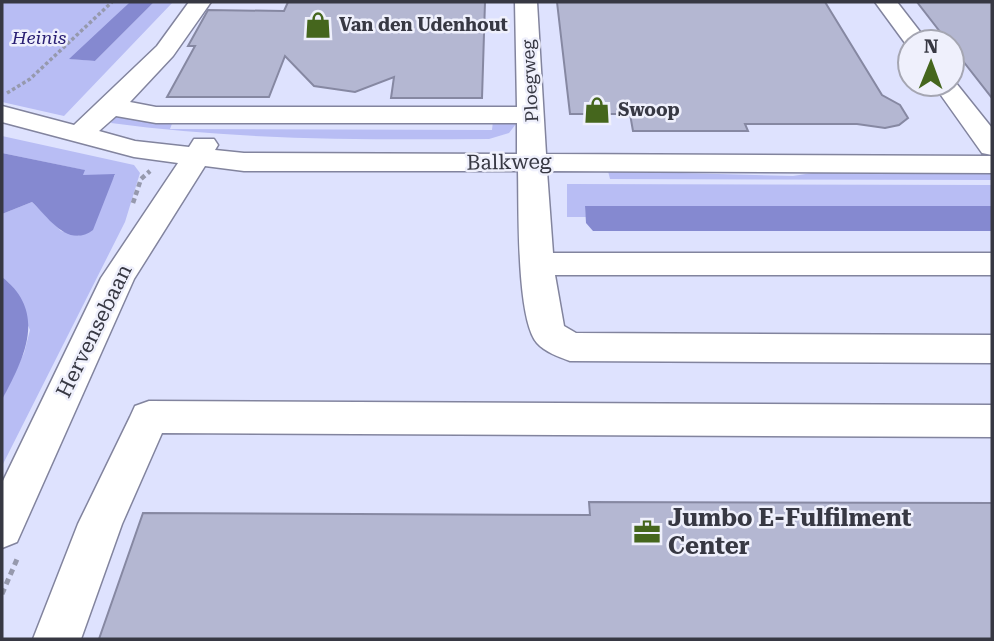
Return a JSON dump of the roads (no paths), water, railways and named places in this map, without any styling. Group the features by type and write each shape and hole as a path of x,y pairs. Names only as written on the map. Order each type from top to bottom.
{"street":[{"path":"85,129 111,107 165,51 200,2"},
{"name":"Ploegweg","path":"526,2 538,264 542,318 548,332 570,347 992,349"},
{"path":"886,2 906,28"},
{"path":"956,98 992,148"},
{"path":"111,107 156,115 531,115"},
{"name":"Balkweg","path":"2,114 121,146 200,151"},
{"name":"Balkweg","path":"29,121 272,162 992,148"},
{"name":"Hervensebaan","path":"2,528 118,278 200,151"},
{"name":"Balkweg","path":"533,155 992,164"},
{"path":"538,264 992,264"},
{"path":"57,639 100,524 149,417 992,421"}],"place":[{"name":"Van den Udenhout","path":"318,25"},
{"name":"Swoop","path":"597,110"},
{"name":"Jumbo E-Fulfilment Center","path":"647,532"}],"park label":[{"name":"Heinis","path":"39,38"}]}
